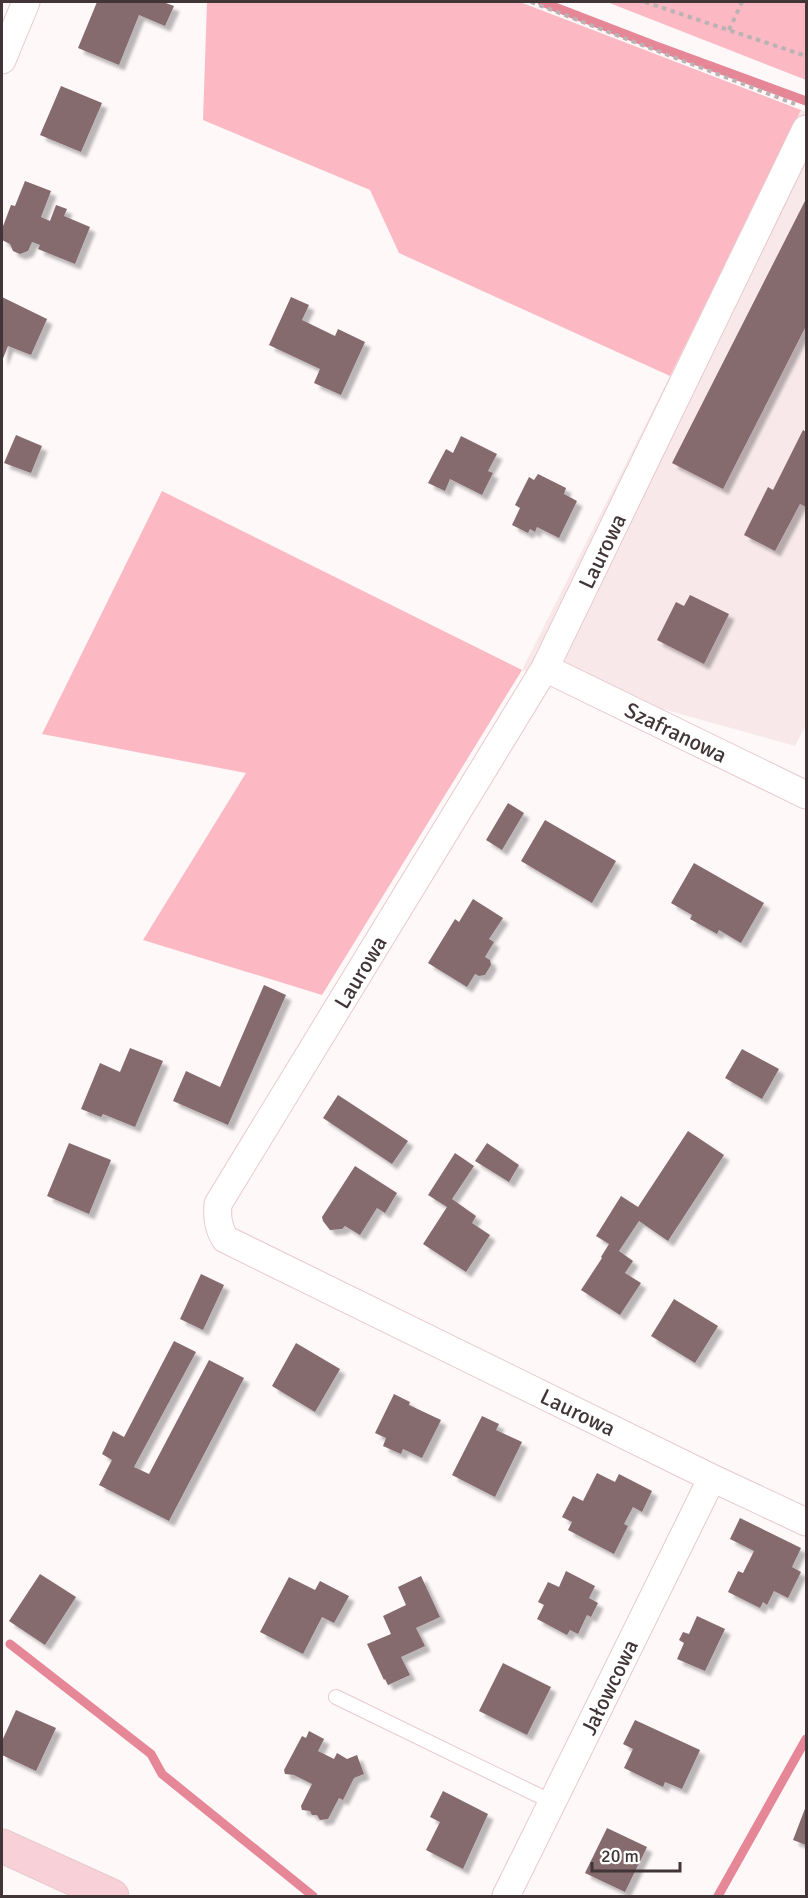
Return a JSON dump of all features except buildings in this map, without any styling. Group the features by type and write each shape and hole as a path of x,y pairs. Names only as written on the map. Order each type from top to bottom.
{"street":[{"path":"2,60 26,2"},
{"name":"Laurowa","path":"801,117 545,668 218,1204 219,1228 225,1239 712,1478 807,1522"},
{"name":"Szafranowa","path":"545,668 807,795"},
{"name":"Jałowcowa","path":"506,1896 712,1478"},
{"path":"2,1846 112,1896"}],"lane":[{"path":"336,1697 552,1802"}],"path":[{"path":"531,2 801,117"},
{"path":"645,2 807,56"},
{"path":"729,30 742,2"}],"shaded area":[{"path":"207,2 520,2 801,110 670,376 399,253 370,190 203,120"},
{"path":"607,2 806,2 806,80"},
{"path":"801,110 806,112 806,725 795,746 522,670"},
{"path":"162,491 522,670 322,995 143,940 246,773 42,734"}],"waterway":[{"path":"542,2 806,101"},
{"path":"10,1644 151,1754 162,1774 313,1896"},
{"path":"718,1896 806,1739"}]}
